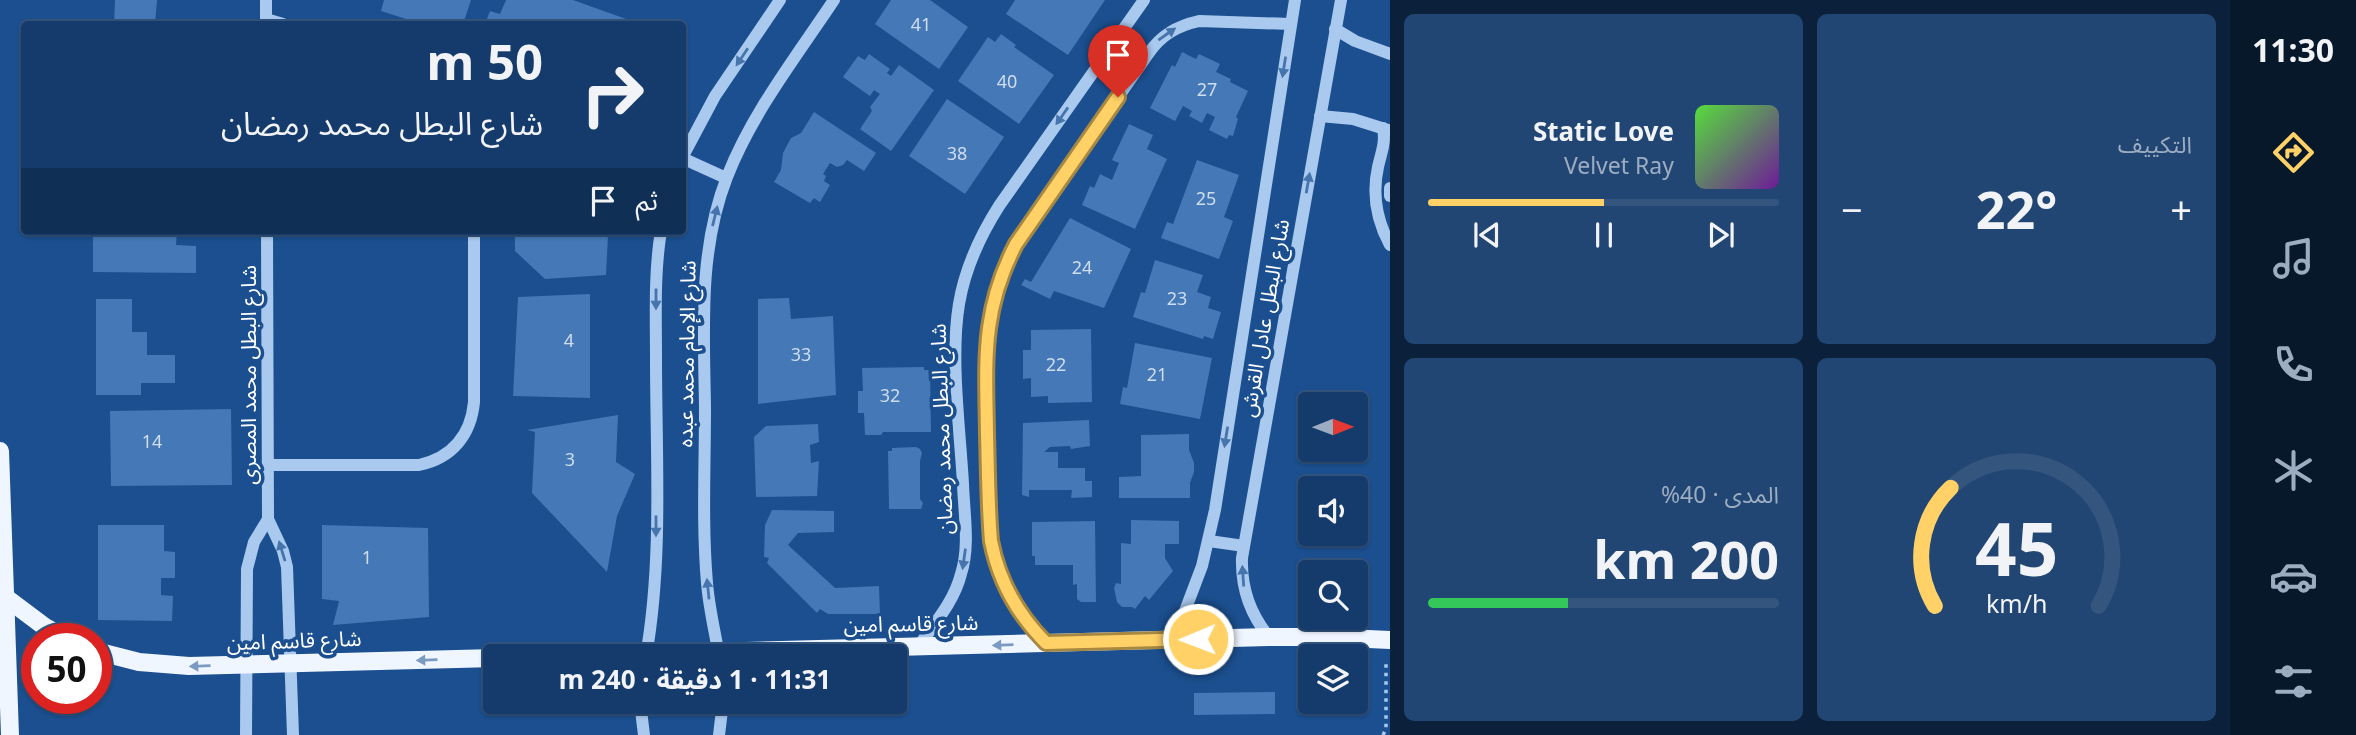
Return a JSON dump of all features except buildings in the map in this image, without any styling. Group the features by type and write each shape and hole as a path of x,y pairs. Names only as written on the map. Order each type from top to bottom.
{"main road":[{"path":"0,451 10,735"},
{"path":"5,597 41,623"},
{"name":"شارع قاسم امين","path":"907,647 1269,637 1388,640"},
{"name":"شارع قاسم امين","path":"112,655 164,665 483,658"}],"street":[{"path":"266,0 266,21"},
{"path":"686,150 715,96 780,0"},
{"name":"شارع الإمام محمد عبده","path":"717,644 710,607 705,551 704,289 711,233 726,178 751,126 834,0"},
{"name":"شارع البطل محمد رمضان","path":"918,647 955,592 965,557 956,346 959,303 970,262 987,224 1144,0"},
{"name":"شارع البطل عادل القرش","path":"1174,640 1194,591 1209,541 1295,0"},
{"name":"شارع البطل عادل القرش","path":"1269,637 1255,618 1246,595 1242,571 1244,546 1340,0"},
{"name":"شارع البطل محمد رمضان","path":"1046,643 1032,629 1010,597 995,561 991,541 986,348 992,305 1006,263 1028,226 1155,44 1164,35 1199,21 1291,24"},
{"path":"1335,29 1355,41 1390,54"},
{"path":"1320,116 1353,119 1386,129 1376,178 1376,201 1381,225 1390,245"},
{"path":"686,160 726,178"},
{"path":"1390,188 1390,196"},
{"name":"شارع البطل محمد المصرى","path":"267,235 268,519 283,551 288,584 293,735"},
{"path":"268,465 419,465 441,458 458,444 470,424 474,402 474,235"},
{"name":"شارع الإمام محمد عبده","path":"647,644 656,548 656,287 662,235"},
{"name":"شارع البطل محمد المصرى","path":"246,735 245,582 254,542 268,519"},
{"path":"1209,541 1244,546"},
{"path":"641,714 644,735"},
{"path":"719,735 722,714"}],"path":[{"path":"1382,735 1386,729 1388,640"}],"route":[{"path":"1118,97 1016,244 998,284 986,348 991,541 1001,579 1010,597 1020,614 1046,643 1198,639"}]}
